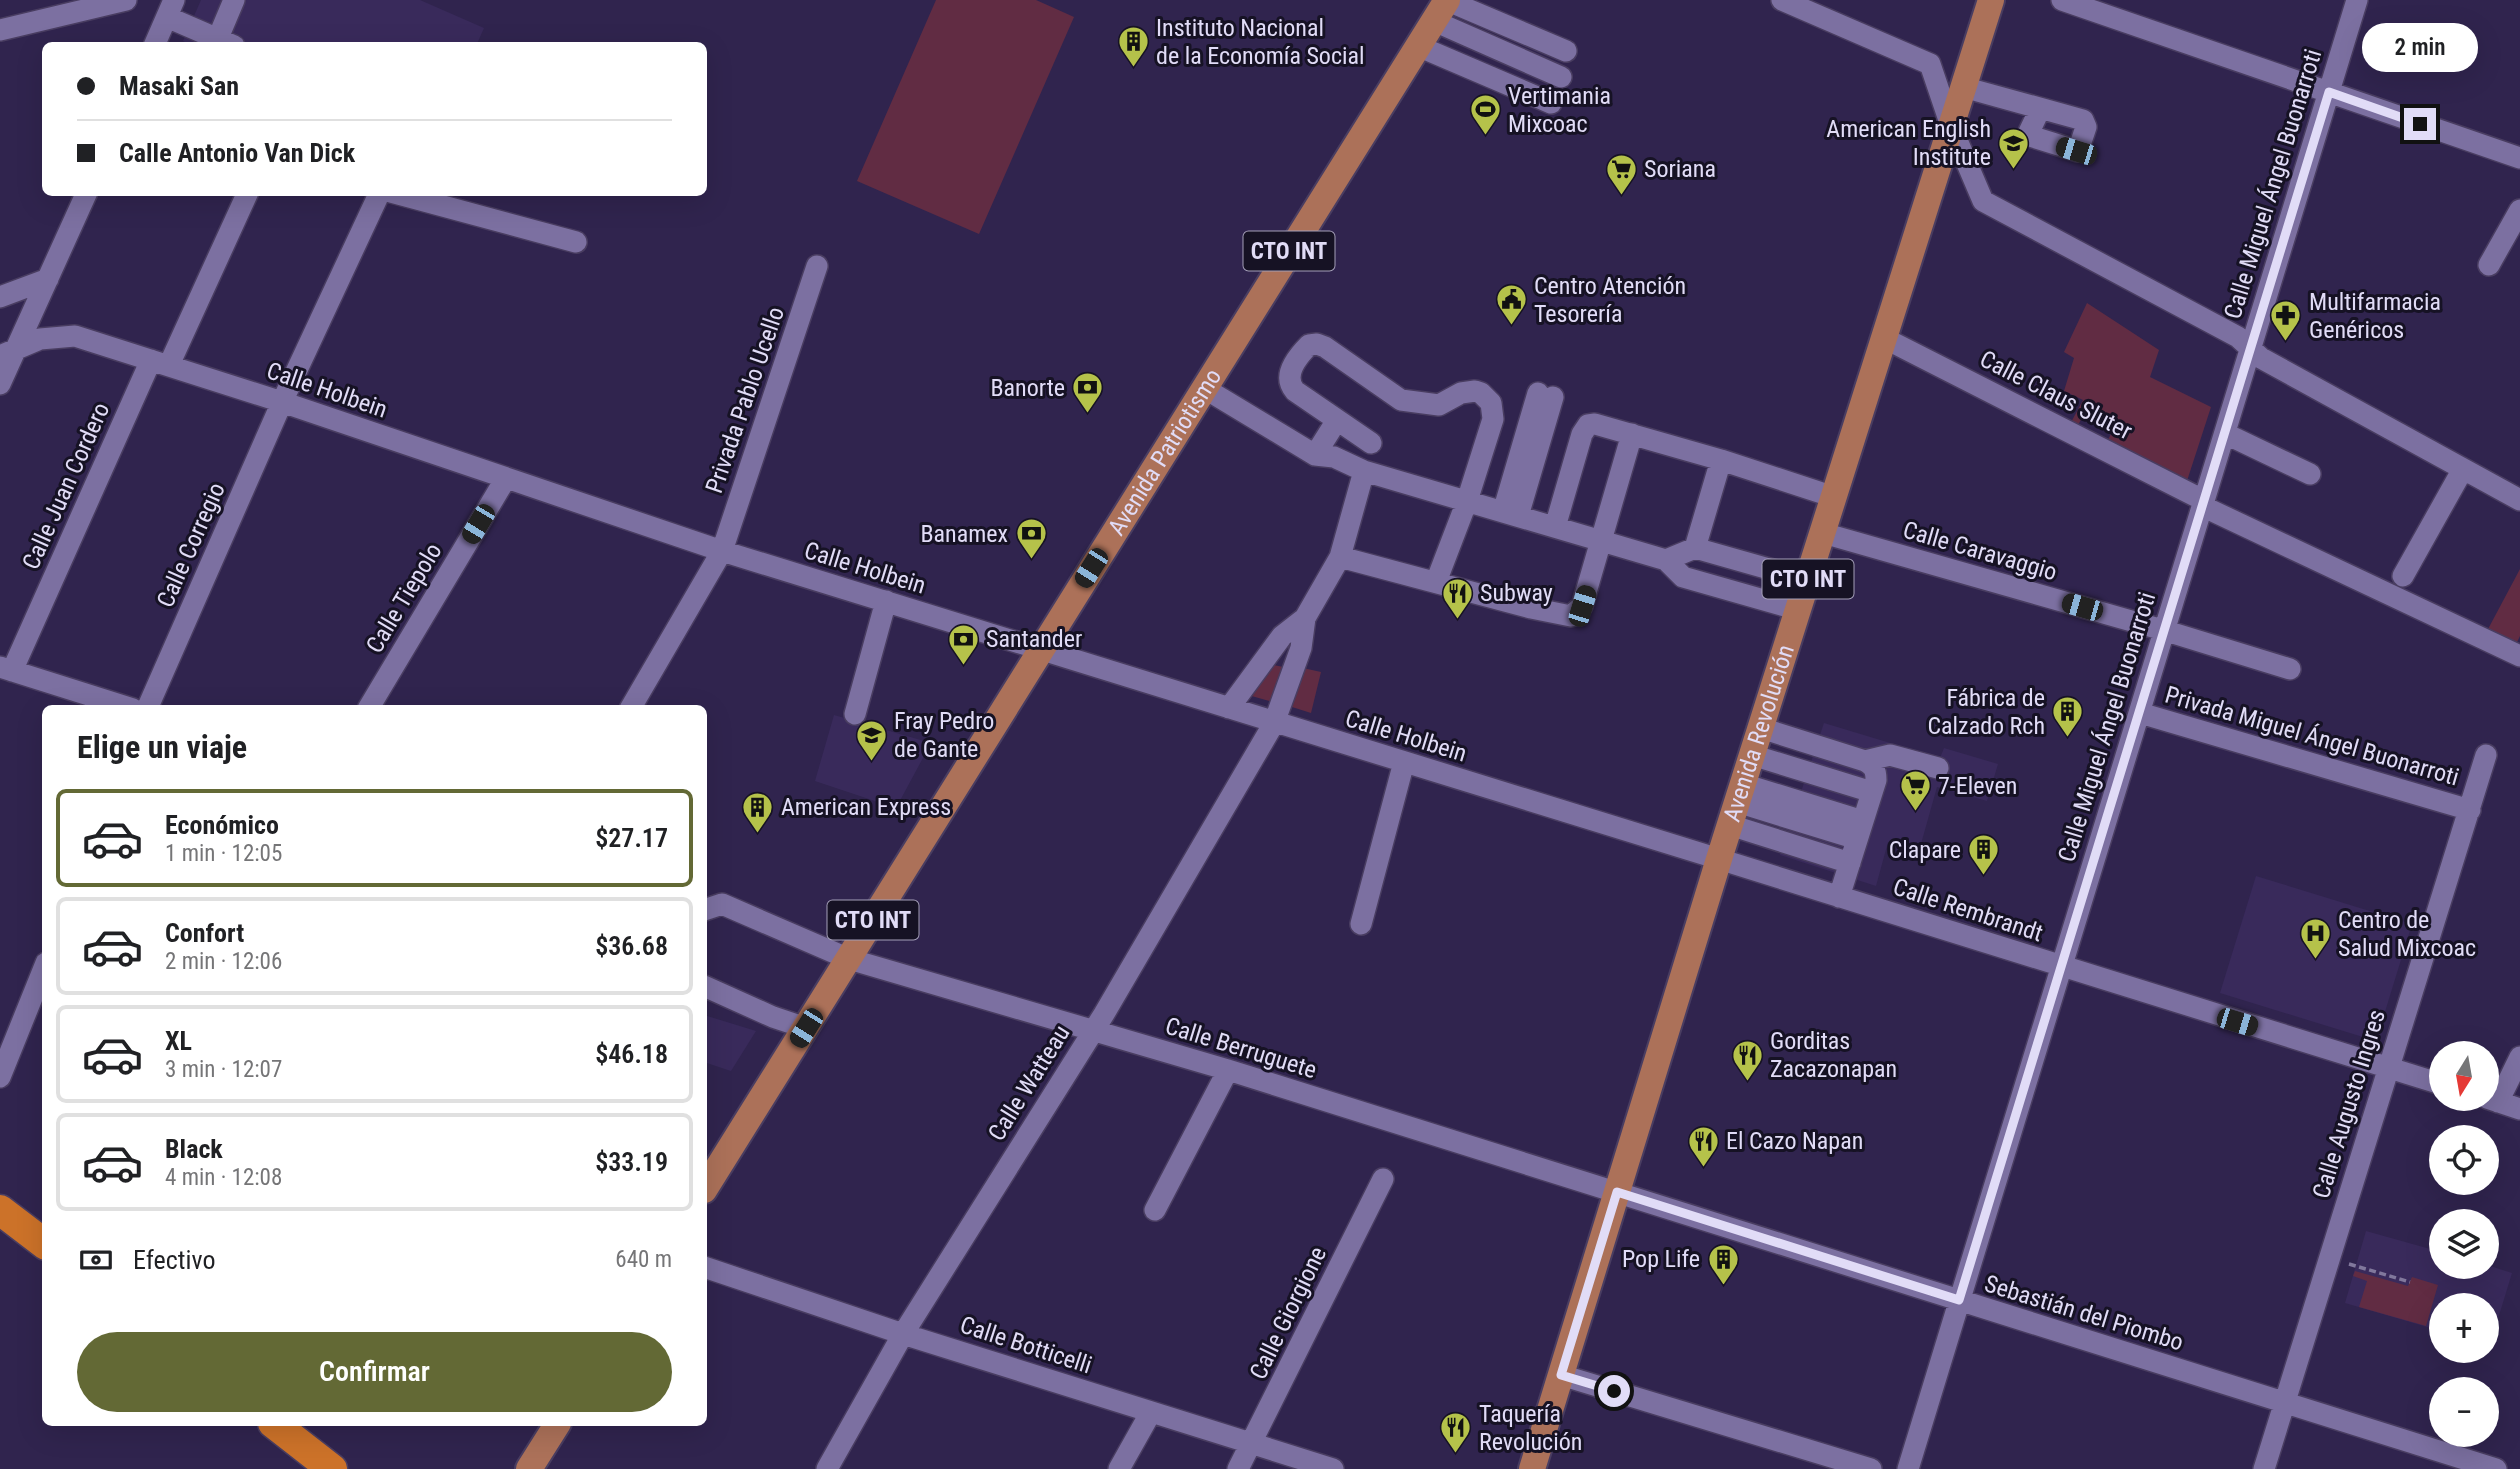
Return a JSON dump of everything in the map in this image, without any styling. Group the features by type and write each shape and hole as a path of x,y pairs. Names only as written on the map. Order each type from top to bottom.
{"highway":[{"path":"0,1210 42,1242"},
{"path":"276,1426 332,1469"}],"main road":[{"name":"Avenida Revolución","path":"1532,1469 1719,859 1991,0"},
{"name":"Avenida Patriotismo","path":"707,1185 1442,7"},
{"path":"0,1200 42,1233"},
{"path":"0,1221 42,1254"},
{"path":"260,1426 314,1469"},
{"path":"292,1426 351,1469"},
{"path":"529,1469 556,1426"}],"street":[{"path":"0,30 126,0"},
{"path":"156,42 170,8 225,42 234,0"},
{"path":"1782,0 1930,64 1951,125 1983,201 2238,337 2261,358 2520,500"},
{"path":"2062,0 2520,159"},
{"name":"Calle Miguel Ángel Buonarroti","path":"1908,1469 2357,0"},
{"path":"1442,7 1566,51"},
{"path":"1442,7 1561,77"},
{"path":"1418,46 1551,103"},
{"path":"1964,87 2040,109"},
{"path":"0,384 8,352 48,278 85,196"},
{"name":"Calle Juan Cordero","path":"6,669 246,196"},
{"name":"Calle Corregio","path":"149,705 282,402 378,196"},
{"path":"406,196 576,242"},
{"path":"2489,265 2520,210"},
{"name":"Privada Pablo Ucello","path":"632,705 722,551 817,266"},
{"path":"0,297 48,278"},
{"name":"Calle Holbein","path":"8,352 40,339 75,336 282,402 722,551 1719,859"},
{"name":"Calle Claus Sluter","path":"1884,338 2203,503 2520,656"},
{"path":"1371,443 1290,385 1288,378 1291,371 1309,345 1325,347 1401,400 1439,405 1461,393 1475,391 1487,397 1493,408 1493,419 1467,501 1436,582"},
{"path":"1208,382 1324,452 1364,471 1666,560 1683,576 1799,610"},
{"path":"1511,514 1545,395"},
{"path":"1324,452 1337,420"},
{"path":"1555,527 1584,429 1595,424 1721,460 1834,497"},
{"path":"2226,433 2310,474"},
{"path":"1340,557 1571,617 1582,606 1632,434"},
{"path":"1695,548 1721,460"},
{"path":"2403,576 2463,469"},
{"path":"1229,708 1282,636 1304,618 1340,557 1364,471"},
{"name":"Calle Tiepolo","path":"370,705 506,478"},
{"name":"Calle Caravaggio","path":"1823,533 2290,669"},
{"path":"1666,560 1695,548 1808,580"},
{"path":"855,714 886,601"},
{"name":"Calle Watteau","path":"827,1469 903,1334 1104,1014 1274,723 1301,648 1304,618"},
{"path":"6,669 120,705"},
{"name":"Privada Miguel Ángel Buonarroti","path":"2140,713 2470,810"},
{"path":"1745,778 1890,755 1938,768"},
{"name":"Calle Augusto Ingres","path":"2264,1469 2486,755"},
{"path":"1839,897 1876,772 1872,765 1865,761"},
{"path":"1361,925 1404,762"},
{"path":"1745,778 1863,823"},
{"path":"1745,778 1863,823"},
{"path":"1745,778 1863,823"},
{"name":"Calle Rembrandt","path":"1719,859 2429,1080"},
{"name":"Calle Berruguete","path":"707,909 722,904 849,959 1228,1070 1617,1192"},
{"path":"0,1077 42,973"},
{"path":"707,987 773,1017 806,1028"},
{"path":"2499,1090 2520,1056"},
{"path":"1155,1210 1228,1070"},
{"path":"2499,1102 2520,1108"},
{"name":"Calle Giorgione","path":"1238,1469 1383,1179"},
{"name":"Sebastián del Piombo","path":"1617,1192 2496,1469"},
{"name":"Calle Botticelli","path":"707,1268 903,1334 1333,1469"},
{"path":"1561,1375 1871,1469"},
{"path":"1119,1469 1151,1412"}],"path":[{"path":"2329,1258 2410,1282"}],"shaded area":[{"path":"201,0 420,0 484,28 478,42 183,41"},
{"path":"936,0 1036,0 1074,17 979,234 857,181"},
{"path":"2087,303 2159,350 2150,377 2211,407 2185,487 2105,446 2116,424 2087,408 2075,431 2068,428 2083,400 2064,391 2074,358 2064,352"},
{"path":"2520,569 2520,636 2515,646 2487,631"},
{"path":"1269,664 1288,668 1276,703 1248,695"},
{"path":"1303,668 1321,672 1311,713 1292,707 1289,694"},
{"name":"Fray Pedro de Gante","path":"834,715 931,743 896,808 815,781"},
{"path":"1824,723 1940,758 1944,748 1998,764 1987,801 1937,787 1919,851 1888,842 1876,886 1780,855"},
{"name":"Centro de Salud Mixcoac","path":"2256,876 2412,924 2376,1041 2220,993"},
{"path":"707,1016 756,1031 731,1071 707,1063"},
{"path":"2366,1231 2429,1249 2429,1279 2499,1279 2499,1269 2512,1273 2499,1316 2499,1293 2429,1293 2429,1328 2345,1303"},
{"path":"2355,1271 2408,1286 2412,1277 2438,1285 2436,1293 2429,1293 2426,1326 2359,1307 2367,1281 2353,1276"}],"place":[{"name":"Instituto Nacional de la Economía Social","path":"1133,69"},
{"name":"Vertimania Mixcoac","path":"1485,137"},
{"name":"American English Institute","path":"2014,170"},
{"name":"Soriana","path":"1621,196"},
{"name":"Centro Atención Tesorería","path":"1511,327"},
{"name":"Multifarmacia Genéricos","path":"2286,343"},
{"name":"Banorte","path":"1088,415"},
{"name":"Banamex","path":"1031,561"},
{"name":"Subway","path":"1457,620"},
{"name":"Santander","path":"963,666"},
{"name":"Fábrica de Calzado Rch","path":"2068,739"},
{"name":"Fray Pedro de Gante","path":"871,762"},
{"name":"7-Eleven","path":"1915,813"},
{"name":"American Express","path":"758,834"},
{"name":"Clapare","path":"1984,877"},
{"name":"Centro de Salud Mixcoac","path":"2315,961"},
{"name":"Gorditas Zacazonapan","path":"1747,1082"},
{"name":"El Cazo Napan","path":"1703,1168"},
{"name":"Pop Life","path":"1723,1286"},
{"name":"Taquería Revolución","path":"1456,1455"}],"route":[{"path":"1614,1391 1561,1375 1617,1192 1959,1300 2329,92 2420,124"}]}
